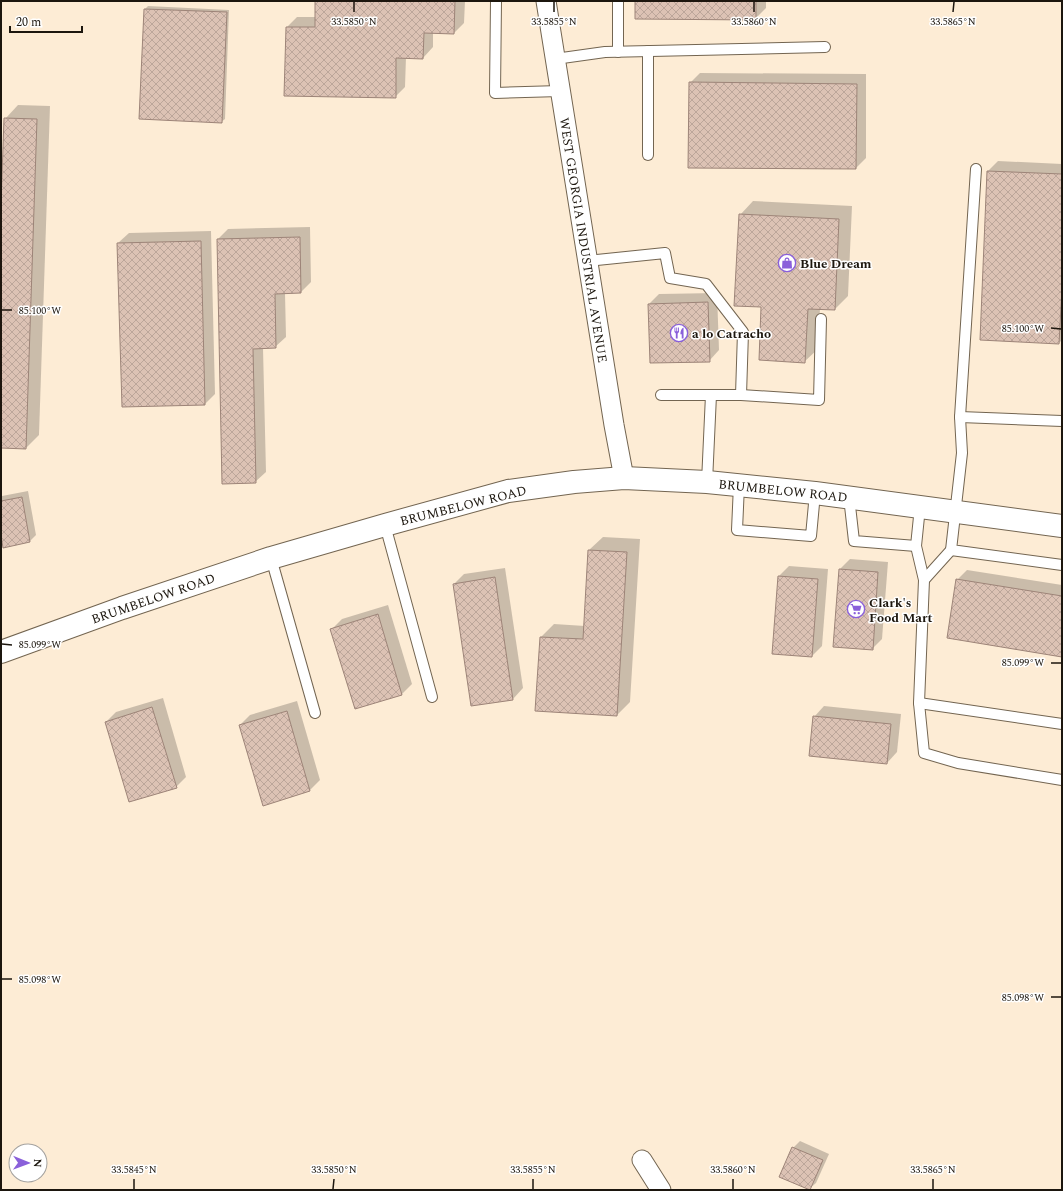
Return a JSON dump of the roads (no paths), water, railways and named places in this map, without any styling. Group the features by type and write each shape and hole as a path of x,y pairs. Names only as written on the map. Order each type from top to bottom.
{"street":[{"name":"WEST GEORGIA INDUSTRIAL AVENUE","path":"546,1 587,261 624,478"},
{"name":"BRUMBELOW ROAD","path":"1,652 122,608 271,558 508,491 574,482 624,478 707,482 849,497 1062,526"},
{"path":"642,1160 660,1190"}],"lane":[{"path":"496,1 495,93 560,91"},
{"path":"618,1 618,52"},
{"path":"555,58 618,52 825,46"},
{"path":"648,51 648,155"},
{"path":"924,580 951,550 956,511 962,453 960,417 976,169"},
{"path":"587,261 666,253 670,278 706,284 743,332 741,395"},
{"path":"661,396 741,395 819,400 821,319"},
{"path":"707,482 711,395"},
{"path":"960,417 1062,421"},
{"path":"739,485 737,530 811,536 815,493"},
{"path":"849,497 854,541 916,546"},
{"path":"920,507 916,546 924,580 918,703 924,753 958,763 1062,780"},
{"path":"385,525 432,697"},
{"path":"951,550 1062,565"},
{"path":"271,558 315,714"},
{"path":"918,703 1062,724"}],"place":[{"name":"Blue Dream","path":"787,263"},
{"name":"a lo Catracho","path":"679,333"},
{"name":"Clark's Food Mart","path":"856,609"}]}
